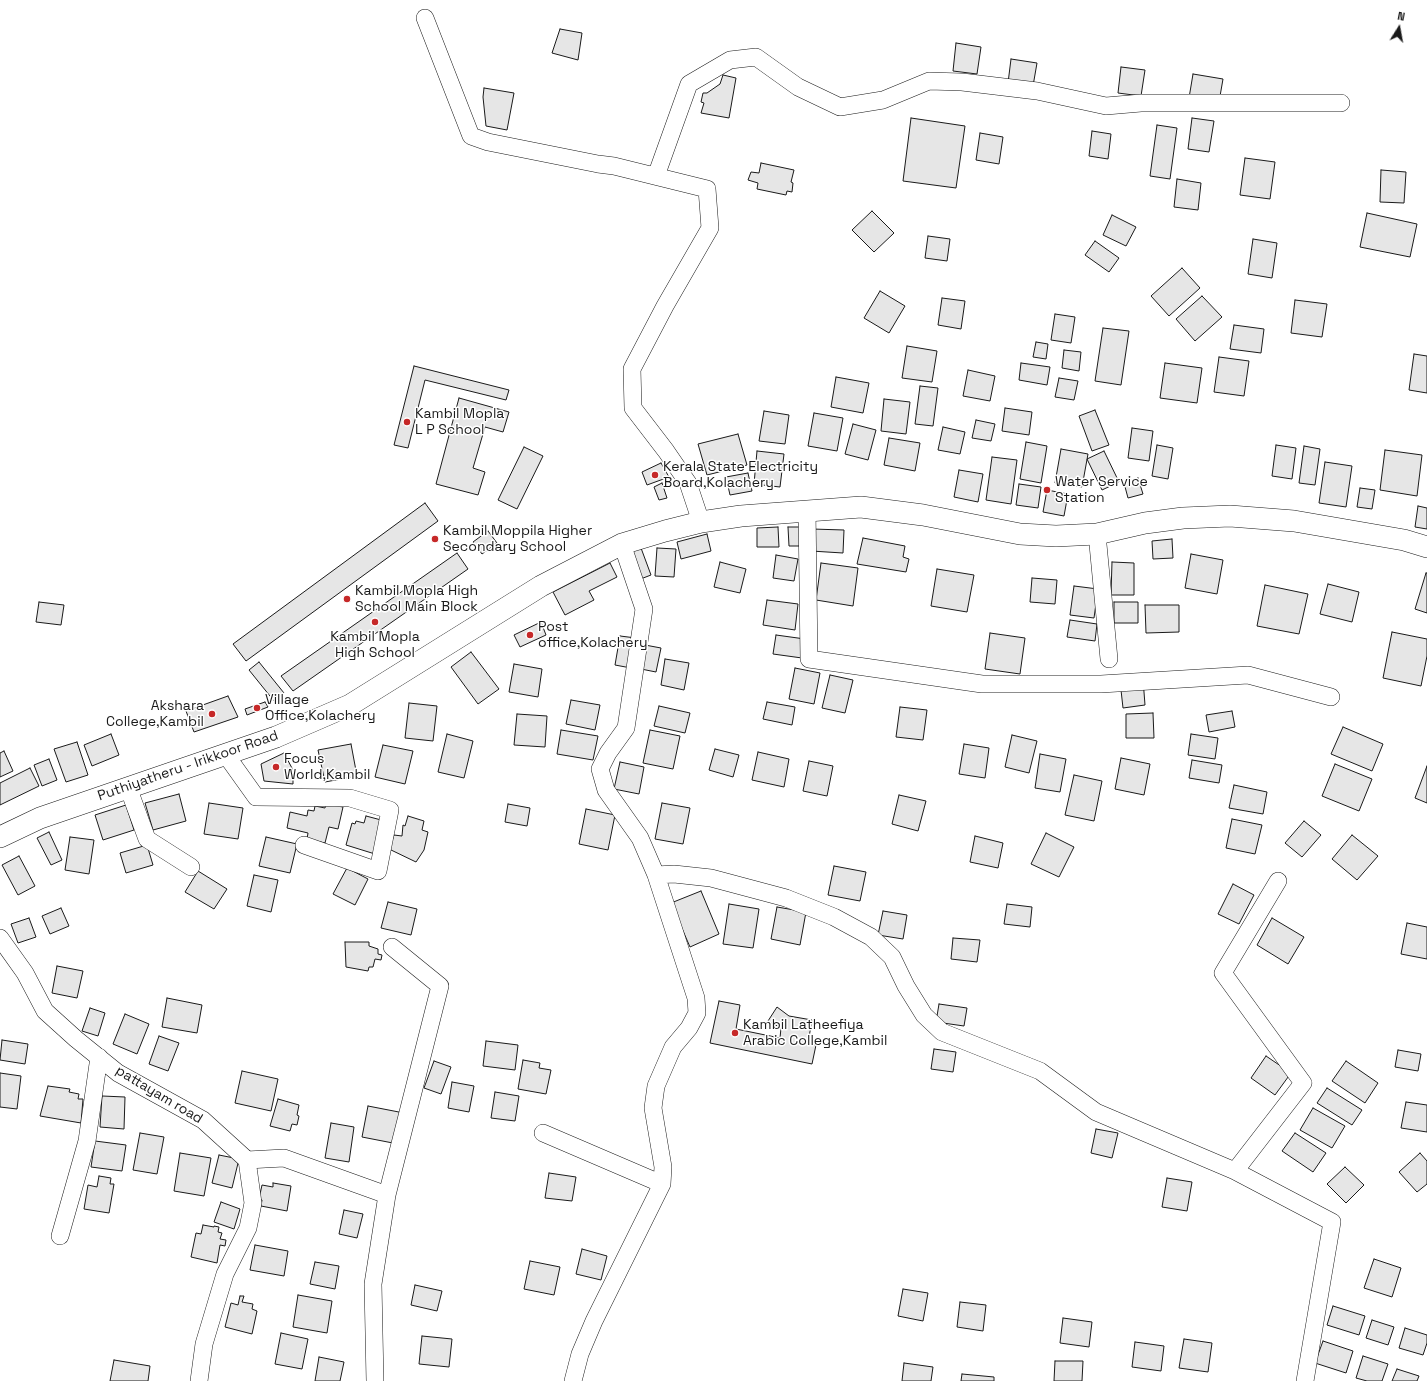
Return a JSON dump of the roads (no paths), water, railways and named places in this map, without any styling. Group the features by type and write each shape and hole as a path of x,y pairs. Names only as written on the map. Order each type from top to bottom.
{"main road":[{"name":"Puthiyatheru - Irikkoor Road","path":"0,837 40,818 276,737 350,705 461,634 541,586 622,544 702,522 741,516 861,507 923,515 1020,534 1056,536 1097,534 1145,523 1182,518 1230,516 1294,521 1404,540 1427,547"}],"street":[{"path":"425,18 471,136 488,142 614,166 708,189 710,228 665,306 632,369 633,408 688,483 702,522"},
{"path":"656,176 689,84 730,60 756,56 798,87 840,107 883,100 929,81 962,82 1037,91 1106,106 1141,103 1341,103"},
{"path":"807,510 809,659 982,684 1101,684 1248,675 1331,697"},
{"path":"1097,534 1109,659"},
{"path":"573,1381 580,1354 594,1321 662,1184 663,1167 653,1108 656,1086 673,1047 689,1028 697,1013 696,998 656,875 640,838 606,790 600,769 608,753 626,728 644,609 622,544"},
{"path":"226,755 256,797 350,798 390,810 378,871 304,845"},
{"path":"128,787 147,839 191,867"},
{"path":"656,875 674,874 710,878 786,898 834,917 871,937 892,957 906,986 924,1015 942,1032 1040,1072 1096,1112 1235,1171 1332,1222 1305,1381"},
{"path":"1235,1171 1303,1083 1223,974 1278,881"},
{"name":"pattayam road","path":"0,938 25,973 45,1010 76,1039 118,1072 203,1120 247,1160"},
{"path":"375,1381 373,1284 387,1195 440,986 392,947"},
{"path":"60,1236 87,1141 98,1057"},
{"path":"543,1133 662,1184"},
{"path":"199,1381 204,1344 224,1274 248,1228 253,1203 247,1160 284,1158 387,1195"}],"place":[{"name":"Kambil Mopla L P School","path":"407,422"},
{"name":"Kerala State Electricity Board,Kolachery","path":"655,475"},
{"name":"Water Service Station","path":"1047,490"},
{"name":"Kambil Moppila Higher Secondary School","path":"435,539"},
{"name":"Kambil Mopla High School Main Block","path":"347,599"},
{"name":"Kambil Mopla High School","path":"375,622"},
{"name":"Post office,Kolachery","path":"530,635"},
{"name":"Village Office,Kolachery","path":"257,708"},
{"name":"Akshara College,Kambil","path":"212,714"},
{"name":"Focus World,Kambil","path":"276,767"},
{"name":"Kambil Latheefiya Arabic College,Kambil","path":"735,1033"}]}
